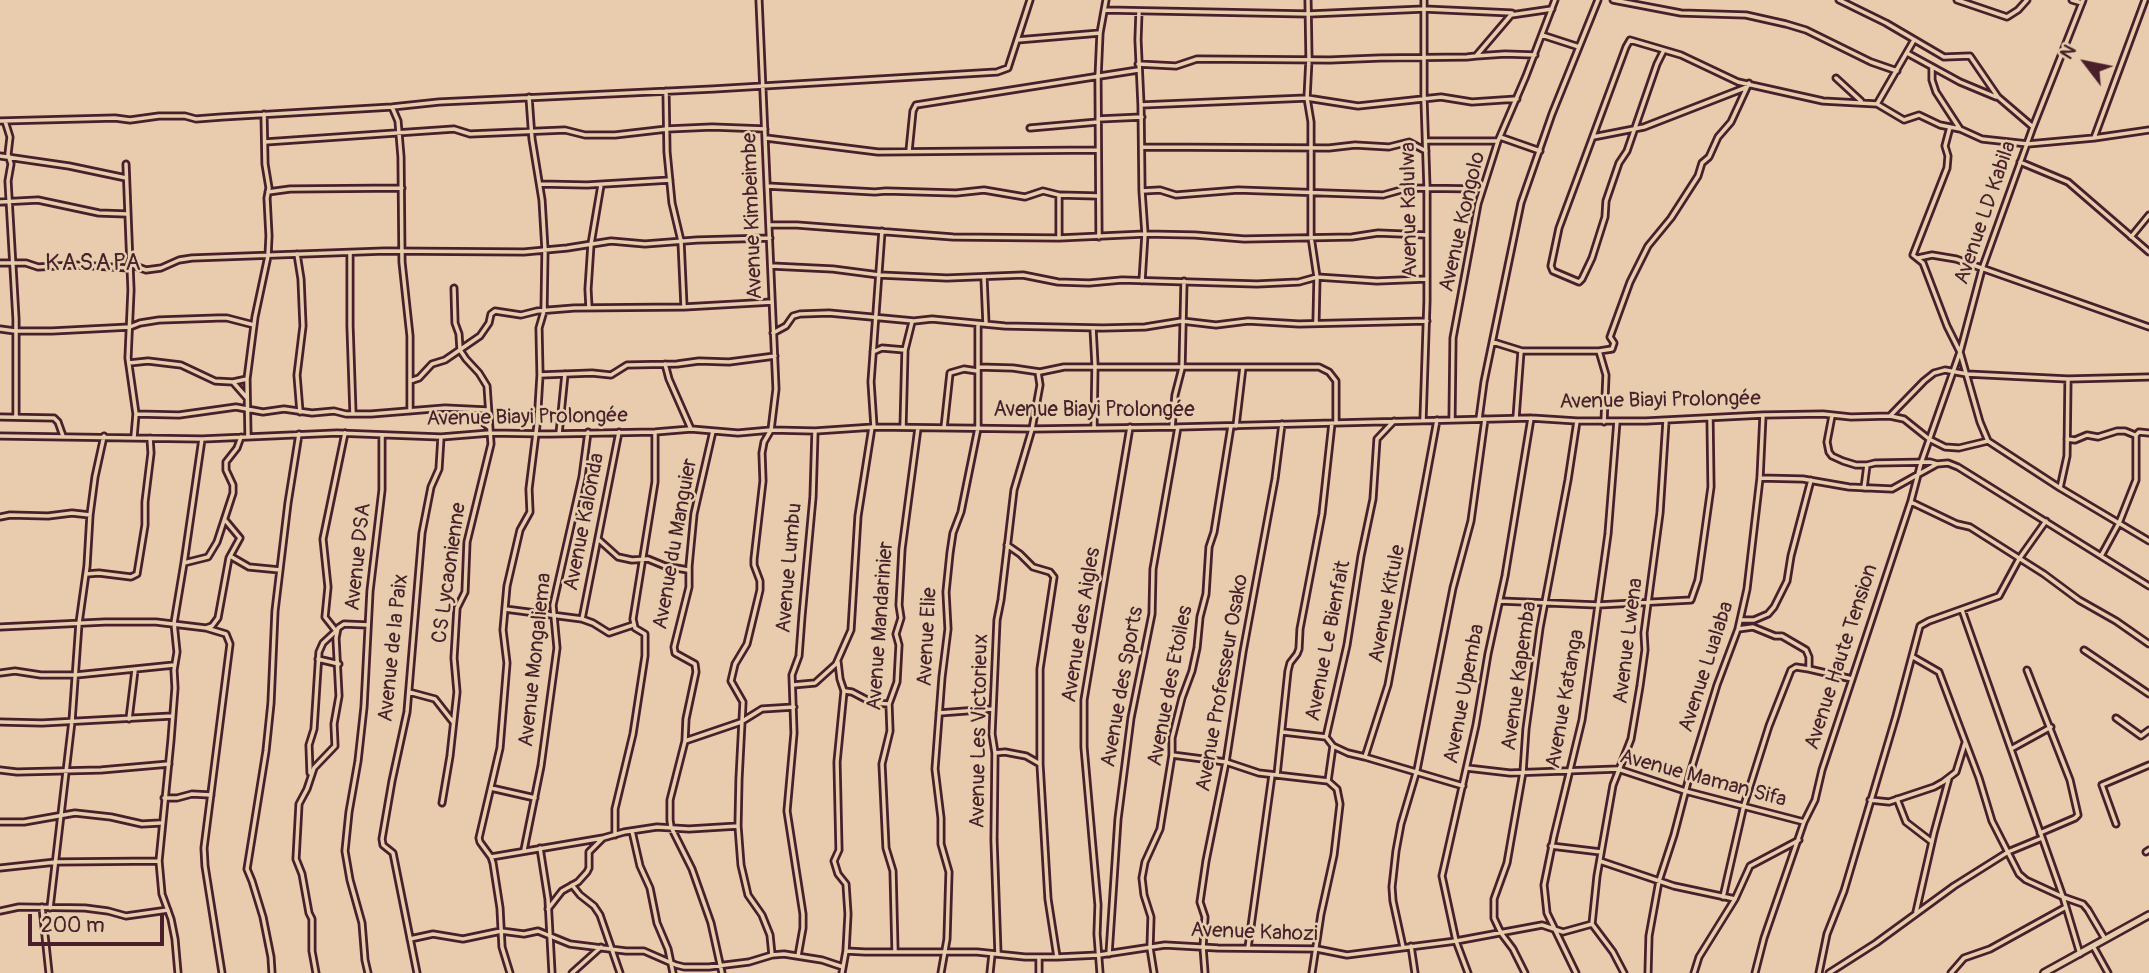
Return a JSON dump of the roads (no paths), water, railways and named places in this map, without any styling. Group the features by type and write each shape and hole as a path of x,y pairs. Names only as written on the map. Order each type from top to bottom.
{"main road":[{"path":"2044,973 2149,915"}],"street":[{"name":"Avenue Kimbeimbe","path":"759,0 776,389 771,430 764,442 762,453 764,481 754,559 760,590 747,644 731,676 733,687 743,702 738,827 741,865 748,895 762,915 770,935 772,955"},
{"path":"16,417 8,181 11,164 10,137 3,121 114,118 130,120 159,116 196,118 997,72 1008,68 1030,0"},
{"path":"1098,237 1098,78 1100,33 1106,0"},
{"path":"1308,0 1307,98 1311,122 1311,237 1317,277 1315,322"},
{"name":"Avenue Kalulwa","path":"1423,420 1427,321 1424,0"},
{"name":"Avenue Kongolo","path":"1451,420 1453,338 1482,190 1499,139 1555,0"},
{"path":"1403,947 1392,887 1401,824 1416,773 1453,588 1471,521 1484,382 1521,202 1598,0"},
{"path":"1613,0 1681,13 1746,15 1786,24 1806,30 1871,62 1897,71"},
{"path":"1839,0 1944,57 1970,56 1998,97 2033,127"},
{"path":"1956,0 2007,17 2018,10 2026,0"},
{"path":"2072,0 2082,2"},
{"path":"2094,138 2145,0"},
{"name":"Avenue LD Kabila","path":"1960,352 1982,269 2082,2"},
{"path":"1105,10 1309,13 1424,9 1514,14 1552,9"},
{"path":"1139,11 1138,71 1145,234 1142,281"},
{"path":"1476,56 1505,20 1514,14"},
{"path":"1017,40 1100,33"},
{"path":"1542,35 1579,47"},
{"path":"1664,50 1606,201 1605,217 1592,258 1579,282 1551,269 1559,228 1630,40 1664,50 1681,55 1727,78 1748,85 1823,101 1877,104 1904,120 1919,115 1982,139 2028,144 2149,130"},
{"path":"1877,104 1914,40"},
{"path":"1907,53 1960,82 1998,97"},
{"path":"1138,64 1176,66 1197,59 1330,60 1535,55"},
{"path":"1932,67 1936,92 1960,129"},
{"path":"909,151 916,105 1138,71"},
{"path":"1836,78 1863,102"},
{"path":"1493,342 1521,351 1599,351 1613,348 1614,343 1610,337 1630,282 1648,246 1671,218 1698,176 1702,163 1731,122 1748,85"},
{"path":"1593,137 1634,130 1748,85"},
{"path":"666,90 670,180 681,241 684,307"},
{"path":"510,973 502,947 500,908 491,856 479,838 502,732 507,663 503,630 507,586 518,537 530,512 529,489 540,375 545,250 529,97"},
{"path":"1141,104 1307,98 1358,106 1447,97 1472,102 1517,99"},
{"path":"393,107 398,121 402,188 402,251 410,336 410,411"},
{"path":"248,437 247,379 254,325 268,256 264,114"},
{"path":"1030,128 1142,117"},
{"path":"1914,256 1947,169 1948,156 1945,146 1950,127"},
{"path":"265,142 454,129 470,134 565,130 585,135 615,135 667,129 765,129"},
{"path":"766,138 878,152 1098,149"},
{"path":"1426,141 1499,139 1540,151"},
{"path":"1142,147 1389,147 1409,142 1426,151"},
{"path":"0,156 69,166 125,178"},
{"path":"2020,162 2068,182 2149,251"},
{"path":"127,164 125,178 130,266 128,336 136,414 134,437"},
{"path":"540,184 670,180"},
{"path":"589,308 592,244 601,184"},
{"path":"767,186 875,192 956,193 984,190 1025,197 1043,191 1059,195 1098,196"},
{"path":"268,192 290,189 402,188"},
{"path":"1142,191 1160,190 1176,195 1238,190 1383,195 1404,188 1482,190"},
{"path":"1059,195 1059,238"},
{"path":"0,202 38,200 99,213 127,214"},
{"path":"2132,237 2149,215"},
{"path":"769,225 964,238 1145,234 1244,239 1352,237 1378,233 1426,235"},
{"path":"792,685 815,682 838,662 851,630 858,516 873,427 872,354 882,231"},
{"path":"0,263 26,263 38,267 130,266 146,270 192,258 321,252 524,252 611,241 645,244 770,238"},
{"path":"297,254 303,326 297,375 300,412"},
{"path":"350,254 353,414"},
{"path":"1914,256 1932,255 1956,259 2149,327"},
{"path":"1914,256 1923,263 1960,352 1988,441 2149,541"},
{"path":"771,266 833,268 879,275 985,278 1016,275 1058,282 1184,281 1257,284 1298,282 1317,277 1377,281 1426,279"},
{"path":"985,278 986,324"},
{"path":"1172,427 1175,395 1182,368 1184,281"},
{"path":"454,288 455,323 460,350"},
{"path":"410,381 419,378 432,364 445,360 480,336 492,313 500,311 521,316 544,311 589,308 684,307 772,302"},
{"path":"774,333 786,326 793,316 829,313 875,319 932,319 978,324 1093,328 1145,327 1182,321 1216,325 1231,321 1290,324 1427,321"},
{"path":"0,329 15,331 130,327 159,320 218,318 254,325"},
{"path":"903,428 905,350 912,321"},
{"name":"Avenue Elie","path":"941,973 945,952 949,872 941,844 941,818 935,779 948,629 946,592 953,533 961,512 978,428 978,324"},
{"path":"1093,328 1094,428"},
{"path":"872,354 882,348 905,350"},
{"name":"CS Lycaonienne","path":"442,803 457,692 454,658 457,608 465,592 467,542 491,444 487,386 460,350"},
{"path":"1516,418 1521,351"},
{"path":"1599,351 1606,375 1604,422"},
{"name":"Avenue Haute Tension","path":"1755,973 1764,938 1804,822 1815,800 1822,769 1911,502 1921,463 1960,352"},
{"path":"540,375 611,375 626,365 729,362 775,356"},
{"path":"129,363 166,362 187,366 210,380 233,382 247,379"},
{"path":"665,364 668,379 691,429"},
{"path":"944,428 950,373 964,369 1013,368 1047,372 1064,367 1319,367 1336,381 1334,423 1322,514 1300,629 1299,649 1290,663 1283,732 1248,948"},
{"name":"Avenue des Etoiles","path":"1154,973 1150,948 1151,916 1143,895 1144,862 1160,829 1172,755 1172,738 1197,648 1200,617 1206,594 1209,547 1234,426 1242,367"},
{"path":"1890,416 1934,373 1945,370 1967,374 2068,379 2149,377"},
{"name":"Avenue Les Victorieux","path":"998,954 994,840 995,753 992,734 997,620 1014,490 1032,429 1040,385 1038,372"},
{"path":"559,433 565,374"},
{"path":"2060,488 2067,456 2068,379"},
{"path":"233,382 247,398"},
{"path":"136,414 179,415 215,411 224,407 263,412 284,409 353,414 445,408 487,410"},
{"path":"467,410 489,427"},
{"name":"Avenue Biayi Prolongée","path":"0,436 202,439 345,433 441,437 490,433 655,432 691,429 738,433 873,427 1178,427 1516,418 1604,422 1763,415 1832,415 1890,416 1904,419 1929,439 1945,447 1959,448 1988,441"},
{"name":"Avenue Lualaba","path":"1648,973 1649,936 1659,881 1717,685 1738,629 1747,589 1760,478 1763,415"},
{"path":"1832,415 1827,442 1832,456 1856,465 1948,463 1958,467 2149,586"},
{"path":"0,417 54,418 63,436"},
{"name":"Avenue Upemba","path":"1468,973 1456,941 1442,876 1484,685 1531,418"},
{"path":"1500,601 1598,605 1690,601 1696,587 1711,487 1710,418"},
{"name":"Avenue Kitule","path":"1365,757 1388,685 1437,420"},
{"name":"Avenue Le Bienfait","path":"1312,973 1334,855 1340,804 1337,789 1328,781 1333,746 1326,737 1347,645 1373,499 1377,439 1394,421"},
{"name":"Avenue Kapemba","path":"1501,933 1494,918 1494,899 1507,863 1522,772 1540,628 1577,421"},
{"name":"Avenue Katanga","path":"1576,973 1546,913 1544,885 1582,720 1613,481 1617,421"},
{"name":"Avenue Lwena","path":"1600,861 1618,769 1631,739 1636,711 1660,513 1666,421"},
{"name":"Avenue Professeur Osako","path":"1205,973 1205,917 1200,902 1275,479 1282,424"},
{"name":"Avenue des Aigles","path":"1100,973 1098,905 1084,747 1084,700 1130,427"},
{"name":"Avenue des Sports","path":"1109,954 1118,819 1129,728 1152,614 1153,569 1178,427"},
{"name":"Avenue Mandarinier","path":"895,951 893,871 886,848 882,764 890,731 889,704 897,682 900,645 895,634 901,618 902,549 918,428"},
{"name":"Avenue du Manguier","path":"713,431 694,514 689,587 674,647 675,653 695,664 696,672 686,719 685,741 670,800 671,827 692,869 711,923 722,973"},
{"name":"Avenue Lumbu","path":"798,956 803,914 787,811 794,733 792,675 799,656 815,431"},
{"path":"2067,439 2075,440 2087,435 2098,438 2117,431 2136,435"},
{"name":"Avenue Mongaliema","path":"524,850 546,734 557,648 553,605 582,477 588,432"},
{"name":"Avenue Kalonda","path":"582,619 619,432"},
{"path":"633,625 655,482 655,432"},
{"path":"2136,435 2139,432 2149,433"},
{"path":"310,775 308,761 314,729 318,659 323,643 337,630 326,617 327,587 323,539 345,433"},
{"path":"272,973 263,917 247,869 266,751 271,703 273,634 290,482 299,434"},
{"name":"Avenue DSA","path":"316,973 312,951 312,919 296,854 299,804 307,789 310,775 335,746 334,724 339,696 337,630 344,624 368,625 382,490 382,435"},
{"path":"2101,556 2119,523 2136,480 2136,435"},
{"path":"50,908 72,721 90,515 104,436"},
{"path":"86,574 131,577 137,574 152,453 150,437"},
{"name":"Avenue de la Paix","path":"410,939 393,853 383,844 392,781 407,712 422,533 431,486 439,469 441,437"},
{"path":"184,563 208,557 217,542 233,493 226,462 241,438"},
{"path":"178,973 177,949 161,889 159,860 177,642 174,623 202,439"},
{"path":"1760,478 1811,480 1892,489 1937,464"},
{"path":"1864,488 1867,465"},
{"path":"1740,620 1754,620 1768,614 1774,607 1787,581 1811,480"},
{"path":"1911,502 1957,524 1970,527 2149,644"},
{"path":"0,517 72,513 90,515"},
{"path":"206,628 212,626 218,618 230,555 240,538 225,519"},
{"path":"1819,973 1827,934 1844,891 1919,629 1923,623 1999,596 2019,559 2046,521"},
{"path":"598,540 618,557 632,560 642,558 689,570"},
{"path":"1007,545 1033,567 1050,572 1054,576 1040,669 1040,764 1048,899 1057,957"},
{"path":"230,555 249,567 280,570"},
{"path":"505,609 582,619 609,633 633,625"},
{"path":"1962,610 2063,897 2080,954"},
{"path":"0,627 79,623 174,623 226,634 230,644 205,832 205,866 222,973"},
{"path":"368,625 364,707 345,850 362,923 368,973"},
{"path":"615,835 615,809 633,734 645,656 645,634 633,625"},
{"path":"1738,629 1754,627 1785,638 1808,653 1810,668"},
{"path":"2084,650 2149,694"},
{"path":"1913,657 1938,672 1979,778 1992,821 2019,874 2026,880 2082,905 2088,910 2105,939"},
{"path":"318,659 339,664"},
{"path":"838,662 844,691 836,762 839,850 834,862 838,874 846,884 848,914 842,973"},
{"path":"0,673 15,671 41,676 76,675 174,665"},
{"path":"1723,897 1744,805 1769,726 1791,670 1796,667 1810,668 1852,679"},
{"path":"129,719 135,670"},
{"path":"1829,973 1876,943 1954,886 2008,852 2078,815 2070,780 2027,670"},
{"path":"844,691 852,692 873,703 889,704"},
{"path":"409,692 435,699 454,724"},
{"path":"685,741 741,722 762,709 793,707"},
{"path":"939,713 992,709"},
{"path":"0,722 42,723 172,716"},
{"path":"2116,718 2141,736 2149,730"},
{"path":"2011,749 2051,727"},
{"path":"1283,732 1326,737"},
{"path":"1870,800 1889,802 1934,788 1958,770 1965,741"},
{"path":"1333,746 1348,753 1463,786"},
{"path":"995,753 1026,756 1040,764"},
{"path":"1172,755 1226,762 1274,775 1328,781"},
{"path":"308,761 320,762"},
{"path":"0,770 66,771 169,764"},
{"path":"2116,824 2102,785 2149,765"},
{"name":"Avenue Maman Sifa","path":"1467,768 1505,772 1618,769 1804,822"},
{"path":"1916,914 1950,778"},
{"path":"491,788 535,798"},
{"path":"164,798 192,794 211,795"},
{"path":"1897,799 1906,821 1932,842"},
{"path":"0,822 24,822 75,813 142,824 161,823"},
{"path":"491,856 603,838 632,830 738,827"},
{"path":"632,830 640,866 650,888 657,923 673,973"},
{"path":"548,909 562,891 578,882 587,872 589,852 603,838"},
{"path":"1694,973 1699,957 1735,899 1750,866 1799,841"},
{"path":"1551,846 1601,852"},
{"path":"540,848 548,909 552,973"},
{"path":"0,868 56,862 159,860"},
{"path":"1624,973 1614,952 1592,924 1600,861 1691,891 1735,899"},
{"path":"572,884 600,915 620,973"},
{"path":"0,911 19,907 85,908 126,916 168,910"},
{"path":"42,907 49,973"},
{"path":"1951,973 1964,958 1990,949 2066,907"},
{"name":"Avenue Kahozi","path":"846,951 1057,957 1109,954 1165,945 1317,949 1347,955 1456,941 1542,925 1563,932 1592,924"},
{"path":"417,973 410,939 433,934 463,939 501,931 524,934 538,931 570,944 644,951 684,967 749,962 772,955 822,960 843,967"},
{"path":"1501,933 1525,973"},
{"path":"1411,946 1415,973"},
{"path":"2093,946 2108,973"},
{"path":"572,973 601,947"},
{"path":"990,973 992,954"},
{"path":"1039,957 1039,973"}],"district":[{"name":"KASAPA","path":"94,264"}]}
